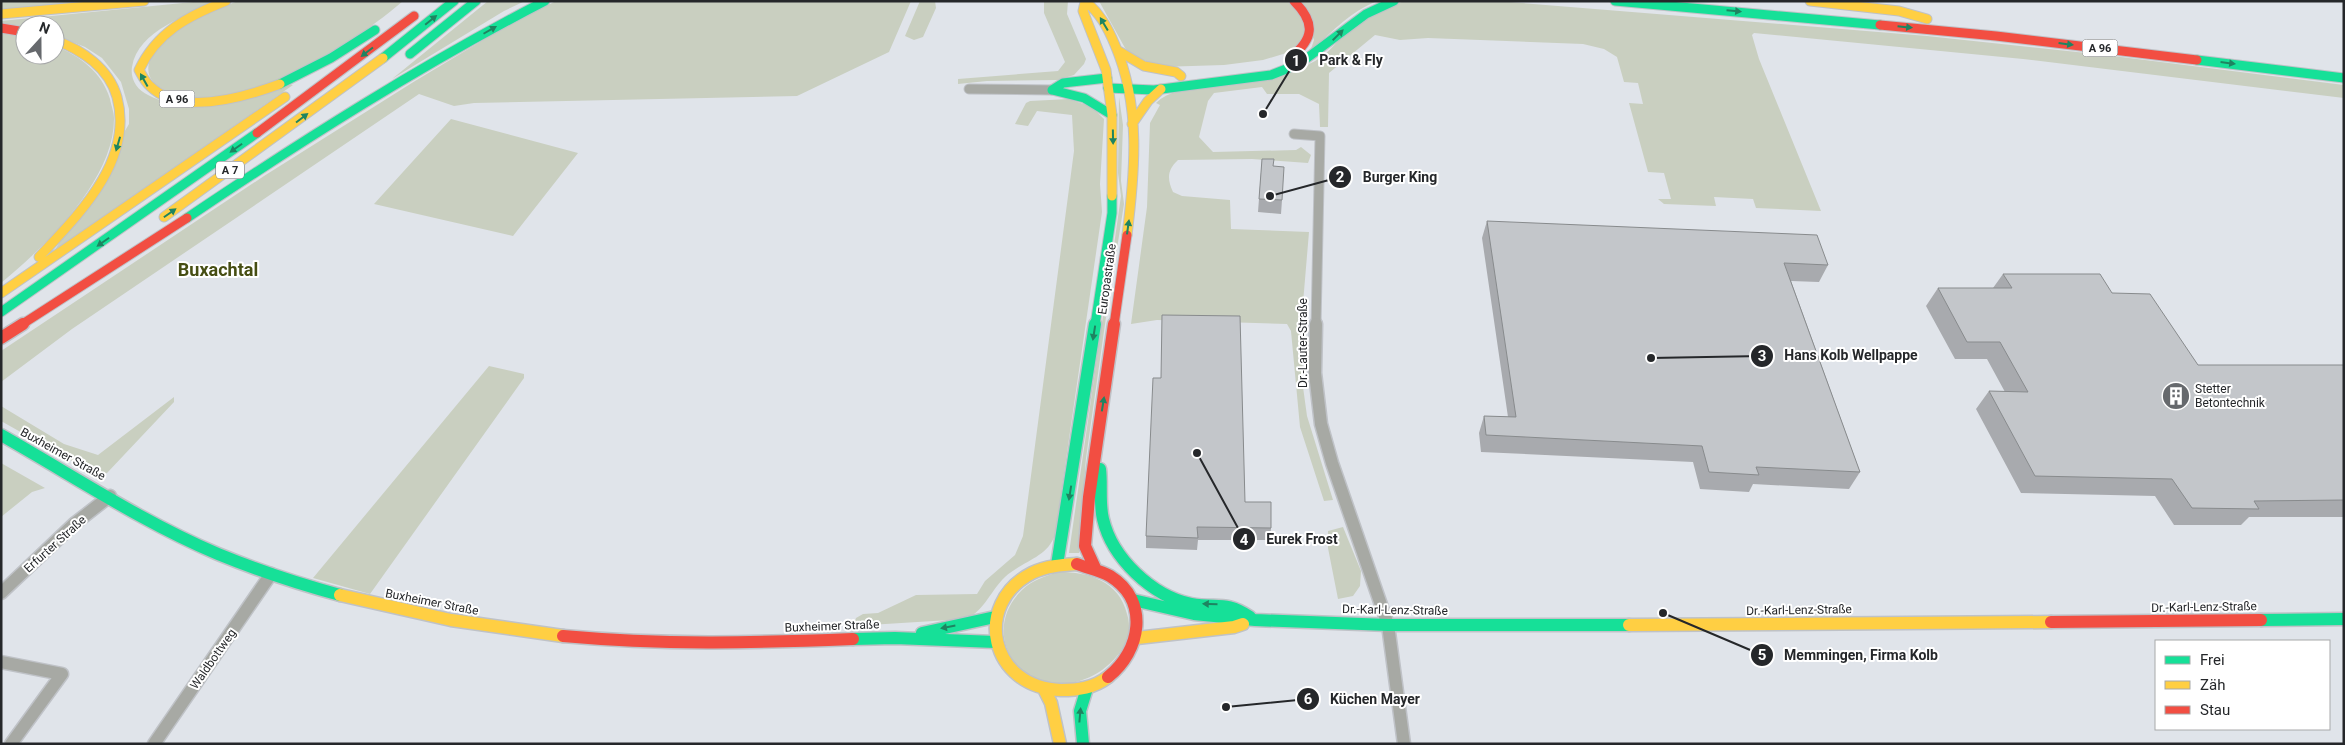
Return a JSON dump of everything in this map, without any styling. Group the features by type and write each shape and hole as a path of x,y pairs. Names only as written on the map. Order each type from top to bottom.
{"main road":[{"path":"1,14 144,1"},
{"name":"A 96","path":"226,1 182,21 152,44 145,54 139,70 147,87 165,96 179,100 205,101 235,97 276,85 334,56 379,27"},
{"name":"A 7","path":"1,332 261,148 380,60 454,1"},
{"path":"400,62 476,1"},
{"path":"1,338 55,306 254,174 429,66 545,1"},
{"name":"Europastraße","path":"1057,565 1112,213 1112,115 1108,83 1098,49 1083,11 1085,1 1095,8 1118,50 1128,84 1132,124 1133,193 1089,497 1085,546 1095,568"},
{"path":"1128,84 1180,76 1260,68 1297,55 1310,41 1312,27 1306,12 1294,1"},
{"path":"1052,90 1063,83 1075,80 1128,84 1161,89 1179,85 1240,80 1281,71 1316,54 1366,12 1394,1"},
{"name":"A 96","path":"1616,1 1996,36 2344,78"},
{"name":"A 96","path":"1736,1 2111,39 2344,68"},
{"path":"1810,1 1899,11 1927,19"},
{"name":"A 7","path":"1,312 246,141 425,7"},
{"name":"A 7","path":"1,293 297,88 379,27"},
{"path":"1,28 15,30"},
{"name":"A 7","path":"14,284 86,206 105,174 120,136 121,105 114,85 91,58 65,45"},
{"path":"1075,80 1090,66 1092,55 1098,49"},
{"path":"1118,50 1144,66 1176,72 1180,76"},
{"path":"1052,90 1108,83"},
{"path":"1132,124 1148,101 1161,89"},
{"path":"1052,90 1080,95 1102,106 1112,115"},
{"path":"254,174 362,91"},
{"name":"Buxheimer Straße","path":"1,436 194,544 271,574 376,605 456,622 533,634 618,641 705,644 895,638 995,642"},
{"path":"1096,453 1102,476 1100,505 1105,529 1112,544 1123,557 1161,591 1173,598 1187,603 1228,605 1255,620"},
{"path":"1077,564 1095,568 1118,581 1133,600 1138,625 1137,638 1132,651 1119,668 1102,682 1087,688 1066,692 1044,690 1017,677 1006,666 995,642 996,617 1000,604 1018,582 1036,571 1057,565 1077,564"},
{"name":"Dr.-Karl-Lenz-Straße","path":"1133,600 1186,613 1255,620 1388,625 1705,625 2344,619"},
{"name":"Buxheimer Straße","path":"895,638 996,617"},
{"name":"Dr.-Karl-Lenz-Straße","path":"1137,638 1234,627 1255,620"},
{"path":"1083,744 1080,710 1087,688"},
{"path":"1044,690 1051,703 1060,744"}],"street":[{"path":"969,89 1052,90"},
{"name":"Dr.-Lauter-Straße","path":"1294,134 1320,136 1315,373 1320,416 1332,462 1388,625"},
{"name":"Erfurter Straße","path":"1,593 74,524 110,496"},
{"name":"Waldbottweg","path":"154,744 271,574"},
{"path":"1388,625 1404,744"},
{"path":"1,662 62,674 10,744"}],"green space":[{"path":"1,1 113,1 1,11"},
{"path":"217,1 166,25 144,43 136,54 132,67 132,76 135,84 148,95 162,101 191,105 220,101 278,86 293,85 55,250 129,124 129,109 121,82 102,58 85,47 65,39 65,15 62,15"},
{"path":"239,1 403,1 354,38 322,58 288,75 253,89 219,97 188,97 161,88 153,82 148,67 150,59 166,37 195,18"},
{"path":"488,1 525,1 504,11 392,79"},
{"path":"556,1 911,1 889,52 797,96 474,103 454,106 419,94 72,329 1,382 1,351 264,176 510,24"},
{"path":"920,1 935,1 936,8 923,37 914,40 905,36"},
{"path":"1044,1 1068,1 1067,14 1086,59 1074,75 1058,80 987,81 958,84 958,79 1058,71 1065,62 1044,13"},
{"path":"1099,1 1288,1 1305,21 1304,38 1293,51 1263,60 1224,65 1160,67 1132,55 1125,48"},
{"path":"1299,1 1377,1 1350,16 1311,49 1314,40"},
{"path":"1405,1 1497,1 1927,36 2105,55 2344,85 2344,98 2023,59 1754,33 1752,35 1759,59 1821,211 1756,208 1753,199 1714,197 1716,206 1664,204 1658,199 1671,199 1664,173 1648,172 1629,103 1643,104 1638,83 1624,82 1617,57 1604,49 1583,44 1428,38 1400,40 1375,35 1329,73 1328,127 1320,127 1319,104 1299,94 1267,94 1262,87 1214,93 1208,101 1199,137 1213,152 1296,150 1301,147 1311,155 1308,163 1252,159 1178,160 1170,171 1169,179 1173,192 1182,196 1230,200 1231,229 1309,232 1302,315 1303,387 1307,416 1333,500 1324,501 1300,427 1291,331 1287,324 1157,320 1131,324 1147,207 1150,123 1160,105 1156,103 1166,95 1195,87 1260,80 1298,69 1324,55 1363,19"},
{"path":"15,20 15,27 1,25 1,21"},
{"path":"1,33 15,35 15,65 65,65 65,51 89,66 102,81 106,89 114,118 111,141 103,164 90,188 56,231 1,283"},
{"path":"1119,97 1123,125 1121,181 1124,204 1113,274 1110,273 1121,196 1118,173"},
{"path":"1069,99 1092,107 1104,119 1100,184 1102,212 1055,535 1046,549 1005,577 983,605 966,619 853,626 856,618 863,614 878,613 916,595 977,594 985,581 1015,555 1023,536 1074,151 1072,115 1037,111 1028,126 1015,124 1026,103 1030,101"},
{"path":"451,119 578,153 513,236 374,204"},
{"path":"1103,316 1106,317 1086,458 1079,553 1069,553"},
{"path":"489,366 524,374 524,378 370,594 313,578"},
{"path":"174,397 174,402 107,473 97,475 1,421 1,406 64,444 98,455"},
{"path":"1,463 45,488 32,492 1,517"},
{"path":"1343,527 1361,571 1360,586 1353,596 1338,599 1328,548 1328,531"},
{"path":"1059,572 1070,572 1092,577 1110,586 1123,603 1129,625 1129,633 1125,644 1106,667 1080,681 1065,684 1035,679 1022,670 1008,651 1004,630 1008,609 1022,590 1035,581"}],"building":[{"path":"1262,159 1274,159 1273,166 1284,167 1282,200 1259,199"},
{"path":"1487,221 1817,235 1828,265 1784,263 1860,472 1756,467 1759,475 1709,472 1702,446 1486,435 1484,416 1516,417"},
{"name":"Stetter Betontechnik","path":"2003,274 2100,274 2112,293 2150,294 2198,365 2344,365 2344,500 2254,501 2259,509 2192,508 2172,479 2035,476 1989,391 2028,392 2000,342 1967,342 1938,288 2012,288"},
{"path":"1162,315 1240,316 1245,502 1271,502 1271,528 1197,527 1198,538 1146,536 1153,378 1161,378"}],"traffic: fast":[{"path":"383,58 454,1"},
{"path":"410,54 476,1"},
{"path":"187,218 363,104 453,50 545,1"},
{"path":"1108,88 1154,90 1271,75 1299,64 1366,14 1394,1"},
{"path":"1615,1 1880,25"},
{"path":"280,84 331,58 375,30"},
{"path":"2197,60 2344,78"},
{"path":"1052,90 1063,83 1107,78"},
{"path":"1052,90 1084,98 1112,115"},
{"path":"1,312 257,133"},
{"path":"1057,565 1112,213 1112,196"},
{"path":"1,435 170,531 218,554 313,588 340,595"},
{"path":"1100,469 1102,513 1107,533 1114,547 1135,571 1147,582 1174,598 1193,604 1230,606 1250,617"},
{"path":"1133,600 1194,614 1255,620 1388,625 1629,625"},
{"path":"922,633 995,617"},
{"path":"2261,620 2344,619"},
{"path":"853,639 895,638 995,642"},
{"path":"1083,744 1080,711 1087,688"}],"traffic: slow":[{"path":"1,14 144,1"},
{"path":"226,1 186,19 163,35 146,56 139,70 149,86 164,96 183,101 203,102 224,100 280,84"},
{"path":"1085,1 1098,14 1108,30 1130,87 1134,151 1127,235"},
{"path":"1810,1 1899,11 1927,19"},
{"path":"1085,2 1083,11 1106,70 1112,115 1112,196"},
{"path":"39,257 71,222 102,181 113,159 120,136 121,113 115,90 110,81 98,65 82,53 65,44"},
{"path":"1117,50 1144,66 1176,72 1181,76"},
{"path":"164,217 383,58"},
{"path":"1132,124 1148,101 1161,89"},
{"path":"1,293 285,97"},
{"path":"1077,564 1057,566 1038,571 1026,577 1014,588 1004,601 998,615 997,645 1002,659 1011,672 1025,682 1045,689 1066,690 1094,686 1108,677"},
{"path":"340,595 395,609 451,620 506,630 563,636"},
{"path":"1629,625 2051,622"},
{"path":"1137,638 1234,627 1243,624"},
{"path":"1044,689 1051,703 1060,744"}],"traffic: jam":[{"path":"1290,58 1304,45 1310,31 1307,16 1294,1"},
{"path":"257,133 414,16"},
{"path":"1880,25 1996,36 2197,60"},
{"path":"1,28 15,30"},
{"path":"1,338 187,218"},
{"path":"1095,568 1085,546 1089,497 1127,235"},
{"path":"1077,564 1110,576 1128,594 1133,605 1137,629 1135,642 1123,664 1108,677"},
{"path":"2051,622 2261,620"},
{"path":"563,636 618,641 714,644 853,639"}],"place":[{"name":"Park & Fly","path":"1263,114"},
{"name":"Burger King","path":"1270,196"},
{"name":"Hans Kolb Wellpappe","path":"1651,358"},
{"name":"Stetter Betontechnik","path":"2176,396"},
{"name":"Eurek Frost","path":"1197,453"},
{"name":"Memmingen, Firma Kolb","path":"1663,613"},
{"name":"Küchen Mayer","path":"1226,707"}],"district":[{"name":"Buxachtal","path":"218,269"}]}
